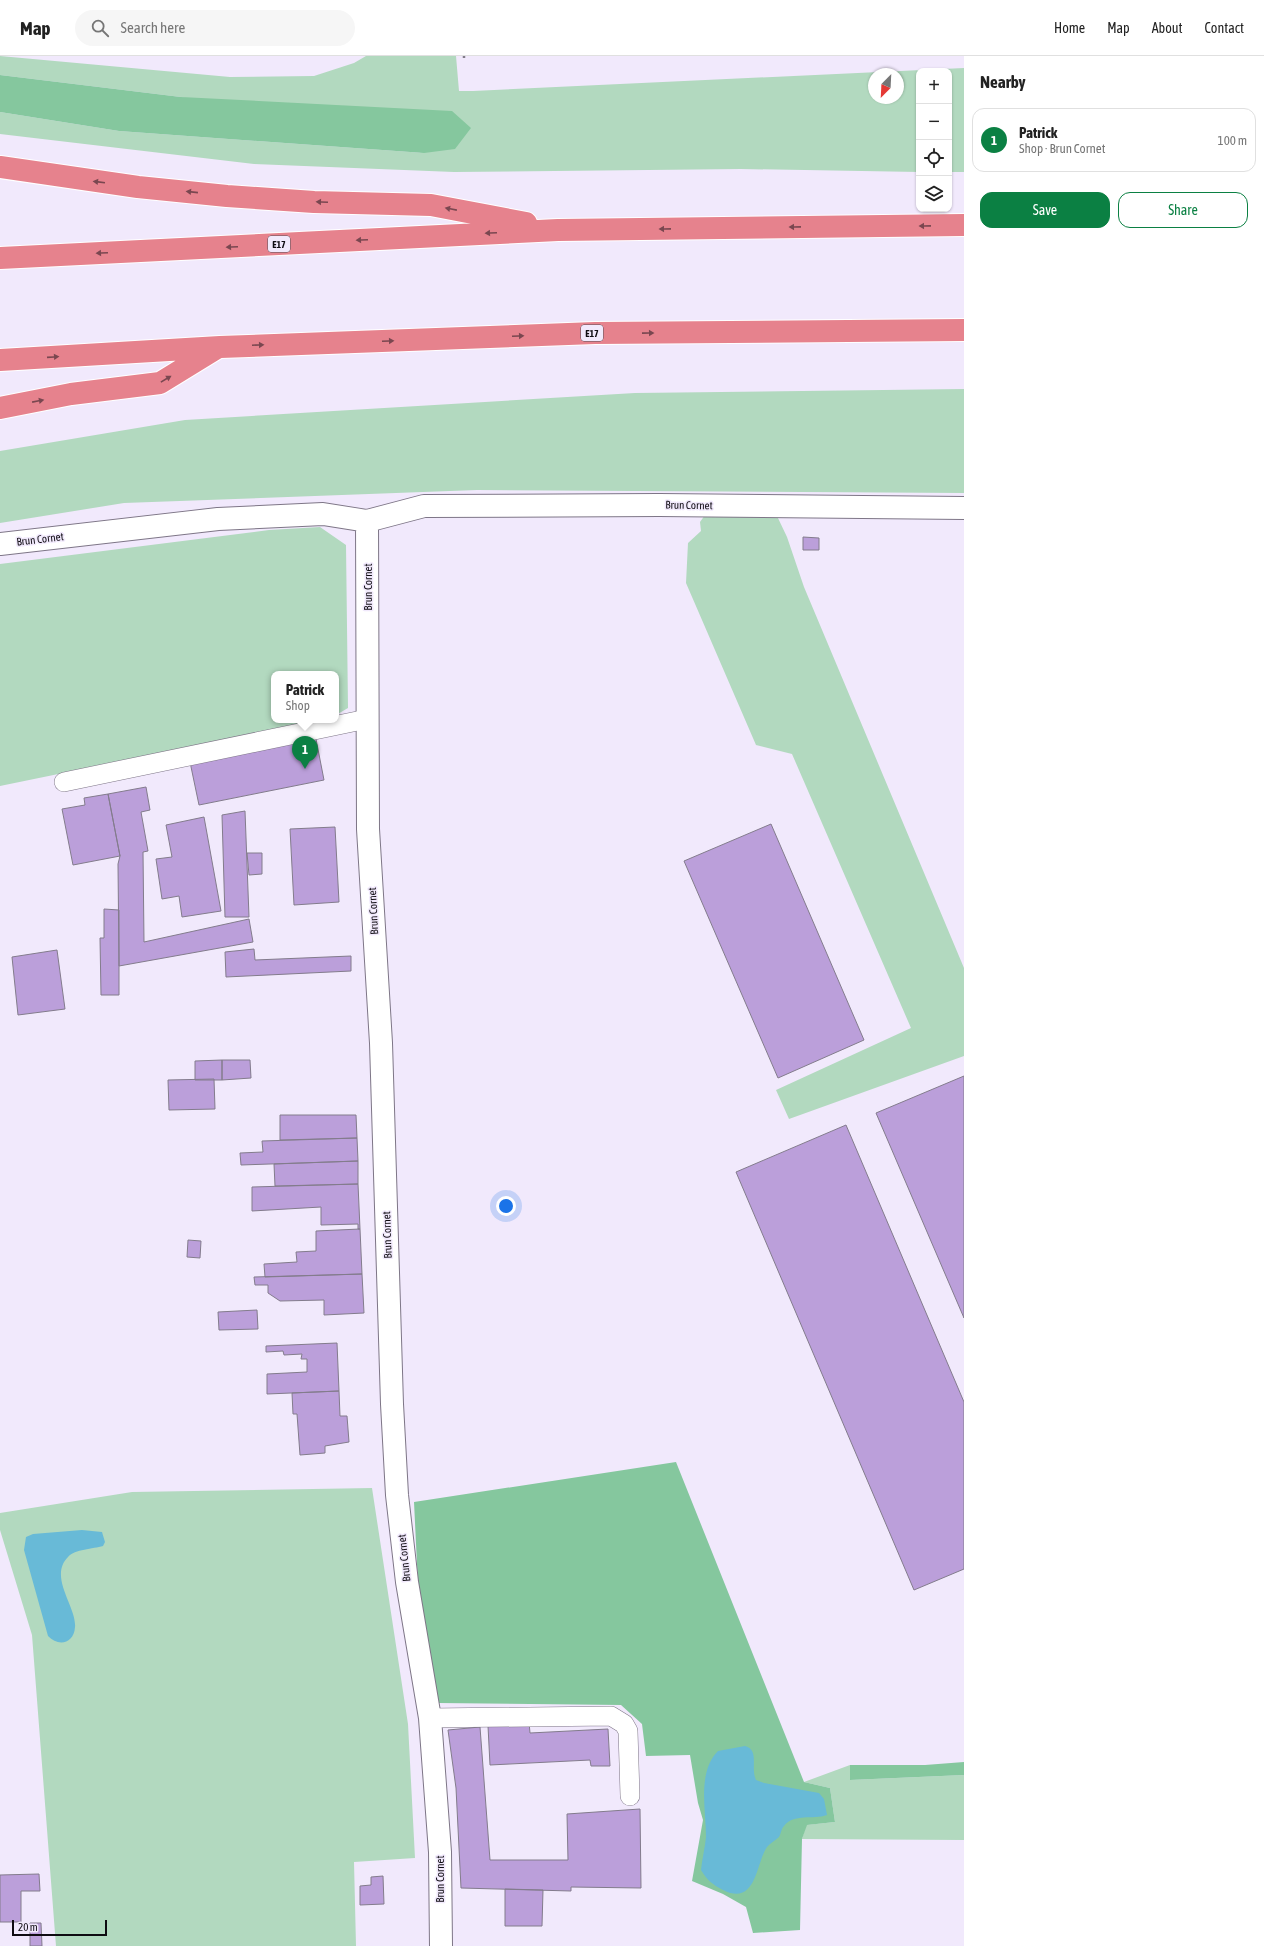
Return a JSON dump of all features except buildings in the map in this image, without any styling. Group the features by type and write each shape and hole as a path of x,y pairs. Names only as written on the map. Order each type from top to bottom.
{"highway":[{"path":"0,167 138,187 227,196 314,202 431,205 558,230"},
{"name":"E17","path":"0,258 558,230 964,225"},
{"name":"E17","path":"0,360 220,347 595,333 964,330"},
{"path":"0,408 71,394 160,383 220,347"}],"street":[{"name":"Brun Cornet","path":"0,544 218,519 323,514 367,520 424,506 659,505 964,508"},
{"name":"Brun Cornet","path":"367,520 368,829 381,1043 392,1404 397,1487 407,1582 430,1718 440,1852 441,1946"}],"lane":[{"path":"64,782 367,719"},
{"path":"430,1718 611,1716 624,1724 628,1731 630,1796"}],"green space":[{"path":"0,56 230,77 314,76 354,63 366,56 456,56 459,91 868,72 868,104 904,104 904,71 916,70 916,172 741,169 454,172 254,164 0,134 0,112 119,131 424,153 181,97 0,75"},
{"path":"964,68 964,172 952,172 952,69"},
{"path":"0,75 181,97 452,111 471,128 455,149 424,153 119,131 0,112"},
{"path":"964,389 964,493 477,490 124,503 0,523 0,451 185,420 635,393"},
{"path":"705,515 777,516 787,537 804,587 964,968 964,1056 789,1119 776,1090 911,1028 792,754 756,745 686,583 688,543 701,531 700,522"},
{"path":"320,527 346,545 348,708 339,713 339,671 271,671 271,723 306,723 0,786 0,564 269,530"},
{"path":"676,1462 804,1782 830,1788 835,1822 807,1825 802,1839 800,1930 753,1933 746,1907 723,1894 692,1881 703,1820 698,1803 690,1755 646,1756 642,1724 621,1705 438,1703 418,1585 414,1502"},
{"path":"372,1488 408,1724 415,1858 354,1862 356,1946 56,1946 32,1635 0,1530 0,1513 132,1492"},
{"path":"964,1762 964,1775 850,1780 850,1765 925,1765"},
{"path":"850,1765 850,1780 964,1775 964,1840 802,1839 806,1825 835,1822 830,1788 804,1782"}],"water":[{"path":"82,1530 102,1532 105,1542 103,1546 71,1554 63,1565 61,1574 62,1583 72,1610 75,1627 74,1633 69,1640 65,1642 56,1642 48,1636 24,1550 26,1537 33,1534"},
{"path":"745,1746 750,1748 752,1751 754,1775 756,1780 764,1783 819,1793 824,1799 827,1815 798,1818 788,1822 783,1827 779,1837 767,1847 754,1880 749,1888 743,1893 734,1894 713,1884 701,1870 706,1837 704,1792 707,1770 711,1760 718,1751"}],"place":[{"name":"Patrick","path":"305,769"}]}
